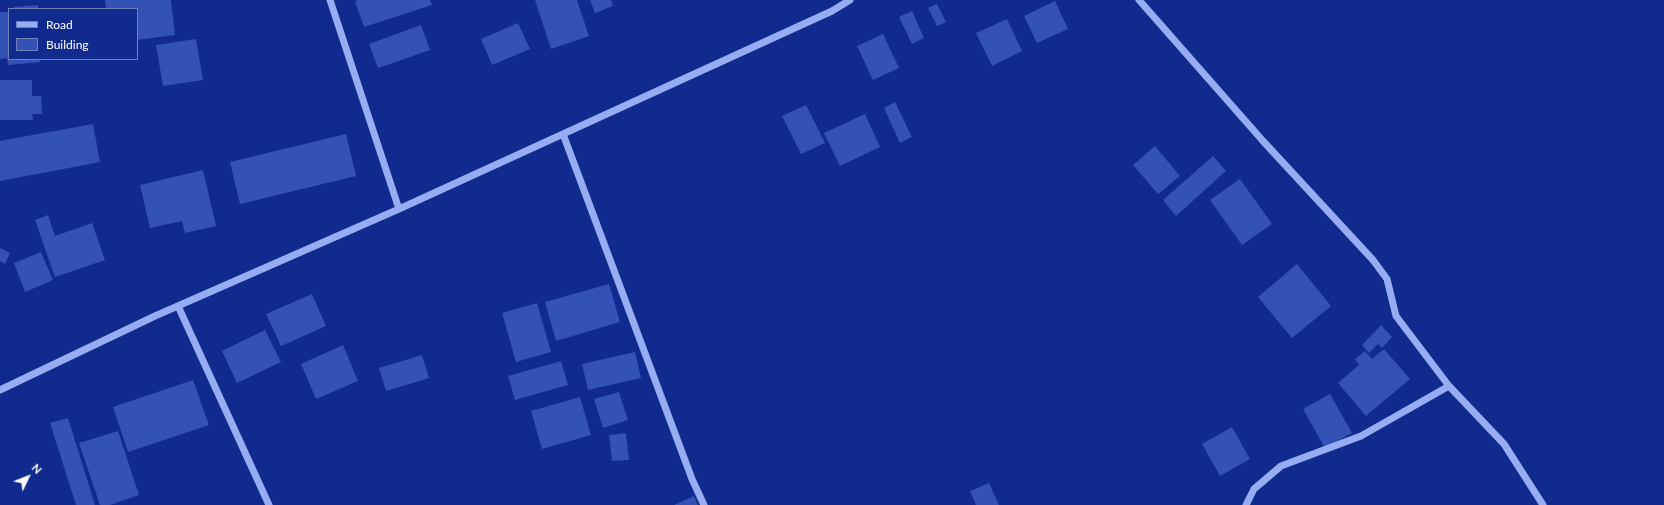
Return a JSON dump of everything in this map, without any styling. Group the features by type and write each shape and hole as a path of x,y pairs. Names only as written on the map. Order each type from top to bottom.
{"street":[{"path":"330,0 399,209"},
{"path":"0,390 178,306 399,209 832,11 850,0"},
{"path":"1139,0 1263,141 1373,260 1387,279 1396,316 1449,386 1504,444 1543,505"},
{"path":"563,134 673,428 704,505"},
{"path":"178,306 270,505"},
{"path":"1246,505 1254,489 1281,466 1361,436 1449,386"}],"building":[{"path":"105,0 171,0 175,35 138,40 138,8 106,8"},
{"path":"430,0 432,5 364,27 355,1"},
{"path":"535,0 577,0 589,36 551,49"},
{"path":"590,0 611,0 613,6 595,13"},
{"path":"1055,1 1068,29 1037,43 1024,16"},
{"path":"937,4 946,22 937,26 928,8"},
{"path":"38,5 38,8 14,7"},
{"path":"912,11 924,38 912,44 899,17"},
{"path":"0,12 8,12 8,60 40,60 40,62 8,65 7,58 0,59"},
{"path":"1007,19 1022,51 992,66 976,33"},
{"path":"518,23 530,49 492,65 481,39"},
{"path":"421,25 430,50 378,68 369,44"},
{"path":"883,34 899,68 873,80 857,46"},
{"path":"196,39 203,80 163,86 156,45"},
{"path":"0,80 32,80 32,96 41,96 42,114 32,114 33,120 0,120"},
{"path":"895,102 912,137 900,143 884,108"},
{"path":"806,105 825,143 801,154 782,116"},
{"path":"865,114 880,147 840,166 824,133"},
{"path":"93,124 100,162 0,181 0,141"},
{"path":"346,134 356,176 240,204 230,162"},
{"path":"1155,146 1180,176 1158,194 1133,165"},
{"path":"1213,156 1226,171 1176,216 1163,200"},
{"path":"203,170 216,226 185,233 182,221 150,228 140,185"},
{"path":"1240,179 1272,224 1242,245 1210,200"},
{"path":"48,215 55,236 92,223 105,260 55,277 35,220"},
{"path":"0,248 10,253 5,264 0,261"},
{"path":"41,252 53,280 25,292 14,263"},
{"path":"1297,264 1331,306 1292,338 1258,297"},
{"path":"609,284 620,322 556,341 545,302"},
{"path":"312,294 326,326 281,346 266,314"},
{"path":"537,303 551,352 516,362 502,313"},
{"path":"1381,325 1392,337 1382,348 1378,344 1369,353 1362,345"},
{"path":"265,330 281,362 237,383 222,351"},
{"path":"343,345 358,381 316,399 301,364"},
{"path":"1384,349 1410,379 1366,416 1338,383 1359,365 1355,359 1365,351 1372,359"},
{"path":"635,352 641,378 588,390 582,364"},
{"path":"422,355 429,378 386,391 379,368"},
{"path":"561,361 568,385 515,400 508,376"},
{"path":"193,380 209,425 128,452 113,407"},
{"path":"619,392 628,420 603,428 594,399"},
{"path":"1330,394 1352,433 1325,448 1303,409"},
{"path":"580,397 591,435 542,449 531,411"},
{"path":"68,418 95,505 76,505 50,423"},
{"path":"1232,427 1250,459 1220,476 1202,444"},
{"path":"118,431 139,495 110,505 100,505 79,443"},
{"path":"626,433 629,460 612,461 609,435"},
{"path":"989,483 999,505 976,505 970,491"},
{"path":"694,496 698,505 674,505"}]}
